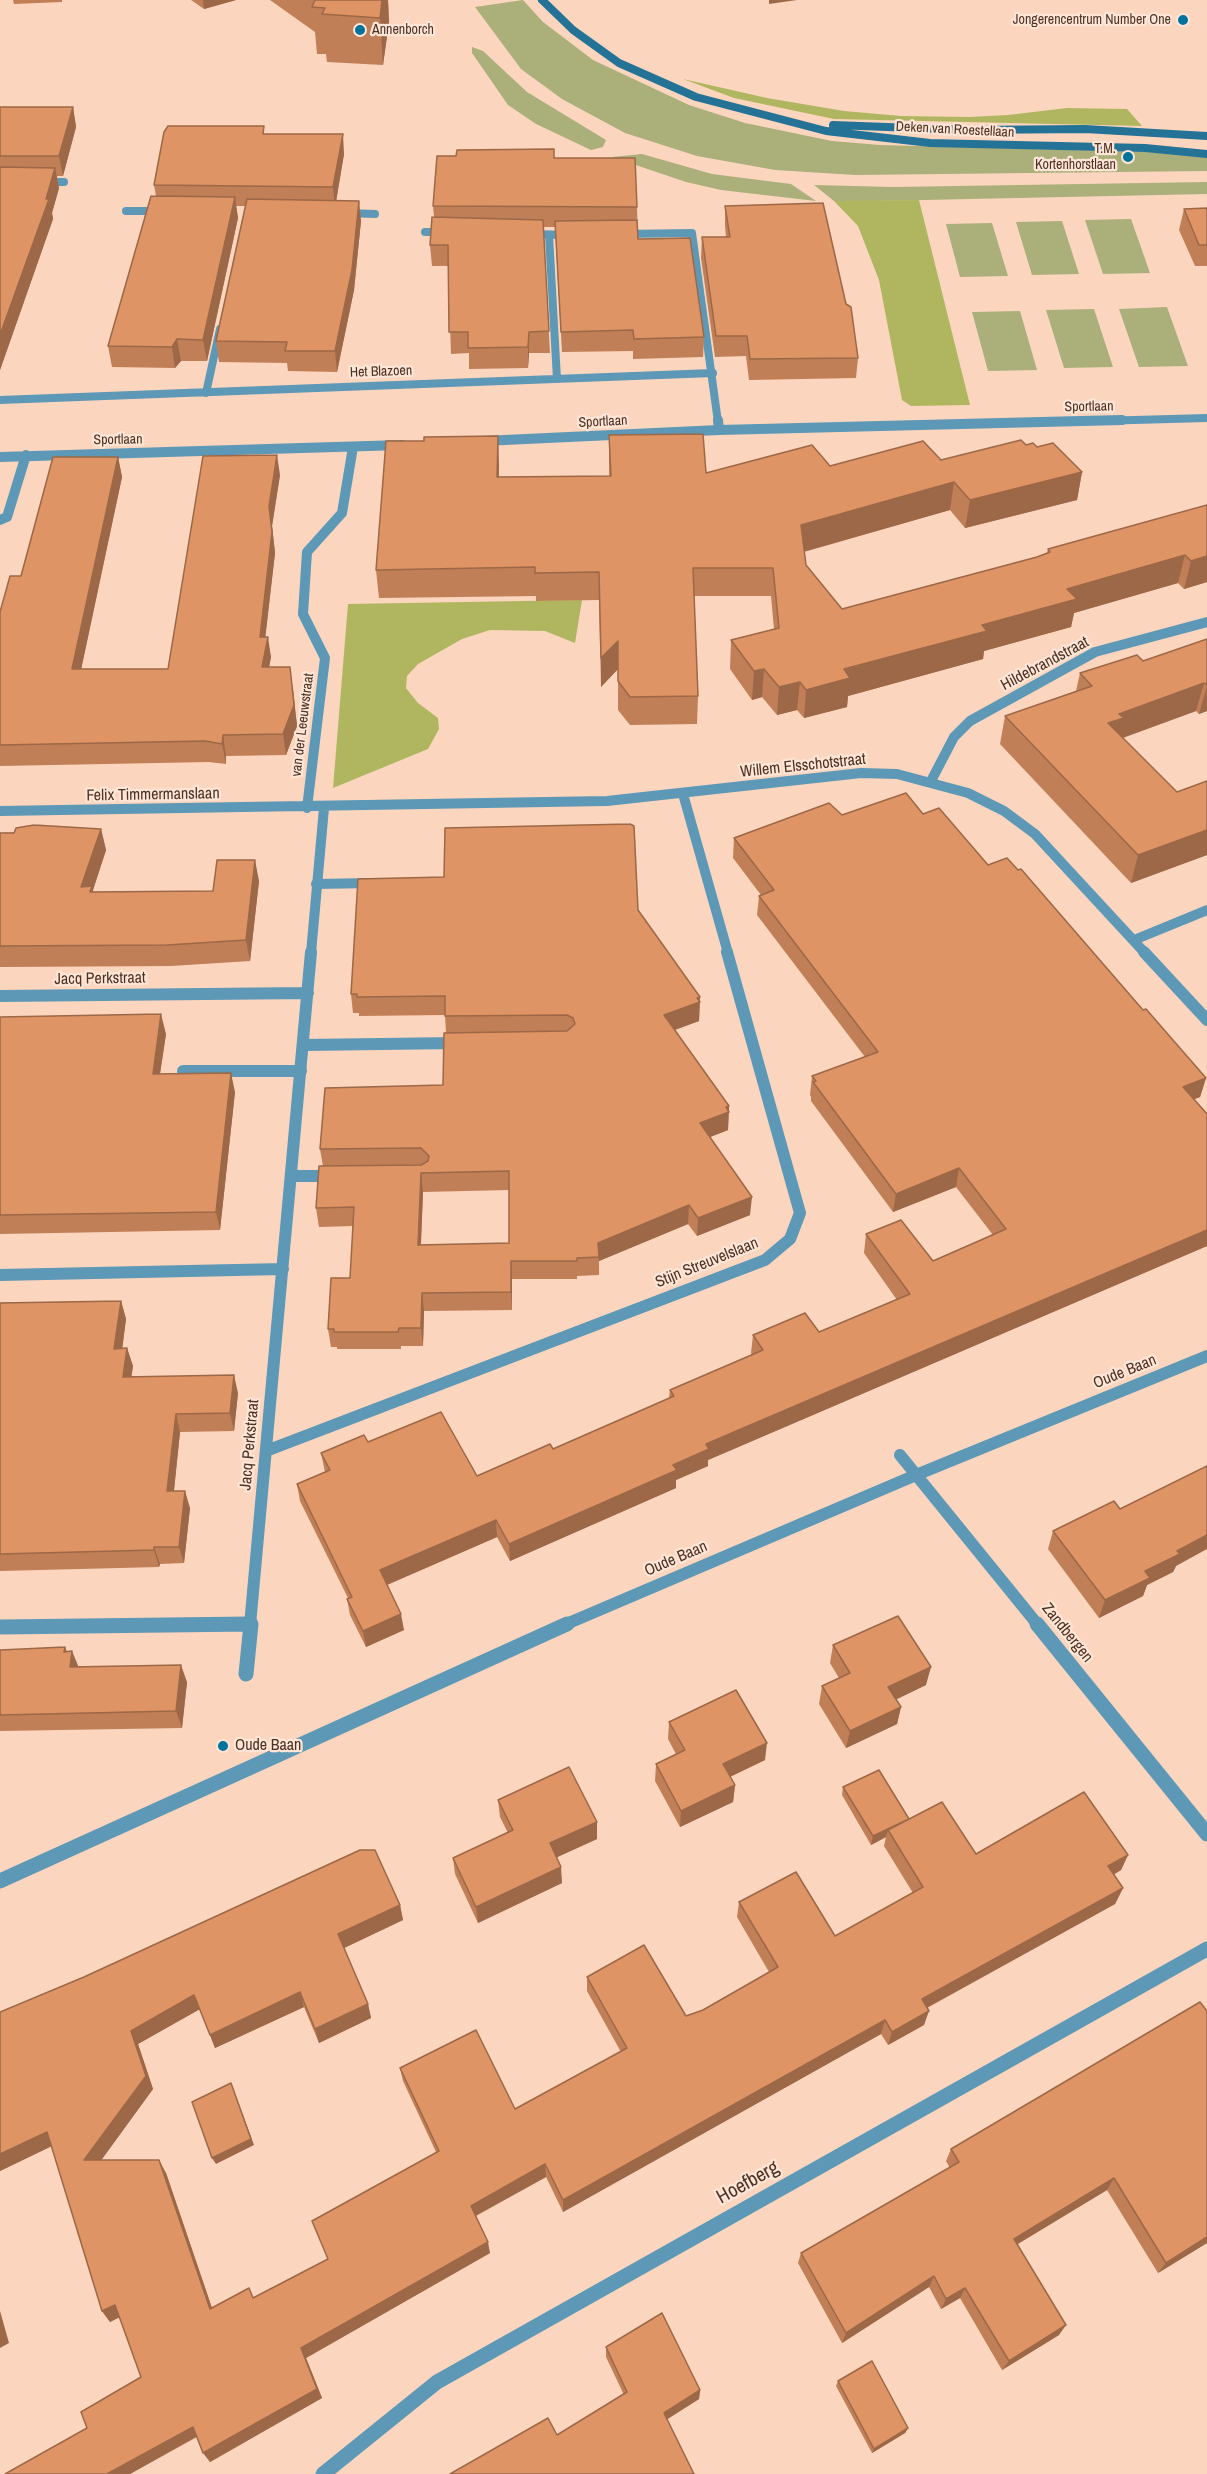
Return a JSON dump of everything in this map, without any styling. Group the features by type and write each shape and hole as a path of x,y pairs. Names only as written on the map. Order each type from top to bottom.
{"main road":[{"name":"Deken van Roestellaan","path":"542,0 573,30 619,63 696,97 826,131 930,144 1145,148 1207,154"},
{"name":"Deken van Roestellaan","path":"775,119 881,128 1085,129 1207,136"}],"street":[{"path":"32,182 64,183"},
{"path":"126,211 173,212"},
{"path":"336,213 375,213"},
{"path":"425,232 459,233"},
{"path":"608,234 692,233 713,372 719,430"},
{"path":"515,234 585,234"},
{"path":"549,235 557,379"},
{"path":"206,393 223,314"},
{"name":"Het Blazoen","path":"0,400 713,372"},
{"name":"Sportlaan","path":"471,442 719,430 1207,418"},
{"name":"Sportlaan","path":"0,457 412,445"},
{"name":"van der Leeuwstraat","path":"307,808 325,658 303,614 308,552 342,513 353,447"},
{"path":"0,520 7,517 26,455"},
{"name":"Hildebrandstraat","path":"931,781 954,737 970,721 1095,652 1207,622"},
{"name":"Willem Elsschotstraat","path":"307,808 608,801 861,773 897,774 931,781 968,793 1004,811 1035,834 1207,1020"},
{"name":"Stijn Streuvelslaan","path":"266,1451 765,1260 790,1239 800,1213 683,794"},
{"name":"Felix Timmermanslaan","path":"0,812 307,808"},
{"name":"Jacq Perkstraat","path":"246,1674 324,808"},
{"path":"316,884 384,883"},
{"path":"1134,940 1207,910"},
{"name":"Jacq Perkstraat","path":"0,996 308,993"},
{"path":"303,1045 471,1043"},
{"path":"183,1071 301,1071"},
{"path":"291,1176 351,1175"},
{"path":"0,1275 283,1269"},
{"name":"Oude Baan","path":"0,1881 574,1621 916,1475 1207,1356"},
{"name":"Zandbergen","path":"900,1455 1207,1834"},
{"path":"0,1627 250,1624"},
{"name":"Hoefberg","path":"323,2474 437,2382 1207,1949"}],"green space":[{"path":"523,0 543,22 593,60 689,105 745,123 832,141 880,145 1147,152 1207,157 1207,171 855,175 775,170 697,156 625,133 562,99 521,69 475,7"},
{"path":"472,47 483,51 527,92 606,140 603,147 591,150 536,124 508,105 472,53"},
{"path":"683,79 767,98 844,111 901,116 969,117 1067,108 1127,109 1142,126 834,119 734,98"},
{"path":"642,154 712,174 791,184 816,201 721,190 686,182 612,157"},
{"path":"1207,182 1207,194 876,201 834,201 814,185 893,187"},
{"path":"919,200 970,405 911,406 902,400 879,280 858,226 834,201"},
{"path":"1131,219 1150,273 1103,274 1085,220"},
{"path":"1062,221 1079,274 1032,275 1016,222"},
{"path":"992,223 1008,276 960,277 946,224"},
{"path":"1167,307 1188,366 1139,367 1119,309"},
{"path":"1094,309 1113,367 1064,368 1046,310"},
{"path":"1020,311 1037,370 988,371 972,312"},
{"path":"582,600 575,643 545,631 490,630 462,639 418,664 407,676 406,688 418,703 438,718 439,729 428,749 333,788 348,604"}],"building":[{"path":"315,0 382,0 380,18 322,14 325,8 312,7"},
{"path":"0,107 73,107 59,156 0,156"},
{"path":"168,126 264,126 263,134 343,134 333,187 154,185 164,132"},
{"path":"554,149 554,158 635,158 637,207 433,206 437,156 456,156 457,150"},
{"path":"0,167 55,168 46,199 49,199 0,335"},
{"path":"151,196 235,197 203,340 177,339 172,347 108,346"},
{"path":"247,199 359,201 352,270 335,351 285,351 287,342 216,341"},
{"path":"823,203 846,304 851,307 858,358 750,359 747,336 716,336 702,237 730,237 725,206"},
{"path":"1207,208 1207,245 1199,245 1184,209"},
{"path":"432,217 543,220 549,331 529,332 528,347 468,348 468,332 449,332 448,245 430,245"},
{"path":"637,220 638,239 690,238 704,337 634,339 633,330 561,332 555,221"},
{"path":"703,434 706,473 812,445 830,466 923,441 941,460 1021,440 1026,445 1033,443 1037,447 1053,443 1082,472 970,500 954,482 801,525 806,565 842,609 1037,557 1050,552 1048,549 1207,505 1207,556 1191,561 1185,555 1067,589 1077,599 982,625 987,631 844,669 850,678 806,690 800,682 779,687 764,669 754,671 731,640 779,628 773,568 693,568 698,696 630,697 618,681 618,641 601,658 599,572 535,573 535,567 376,570 386,441 424,441 424,437 498,436 497,477 611,476 609,435"},
{"path":"277,455 269,506 272,532 260,637 268,637 262,667 290,667 294,705 283,734 223,735 222,744 205,741 0,745 0,612 10,576 21,576 53,457 118,457 72,669 168,669 203,456"},
{"path":"1207,639 1207,685 1204,683 1119,714 1124,718 1108,723 1177,792 1207,781 1207,830 1138,855 1005,716 1092,686 1080,673 1137,655 1143,661"},
{"path":"906,793 923,814 939,808 988,865 1007,858 1018,870 1021,869 1143,1010 1146,1009 1206,1078 1183,1087 1207,1114 1207,1230 706,1444 709,1449 673,1465 677,1470 509,1544 496,1520 380,1570 401,1614 363,1631 347,1599 352,1597 297,1484 330,1470 321,1453 364,1435 368,1442 441,1412 477,1476 550,1444 553,1449 674,1396 670,1390 763,1350 753,1335 805,1313 819,1332 910,1294 866,1234 901,1220 933,1261 1006,1229 959,1168 896,1194 813,1082 816,1081 812,1076 878,1052 759,896 774,890 734,838 829,803 842,815"},
{"path":"630,824 634,826 638,910 700,997 697,998 700,1002 664,1015 729,1106 726,1107 729,1112 700,1123 752,1197 698,1218 689,1205 598,1243 599,1257 577,1258 577,1261 511,1261 511,1292 422,1293 421,1328 399,1328 398,1332 334,1332 334,1329 328,1329 331,1278 350,1278 354,1207 316,1208 319,1166 421,1165 428,1161 429,1156 421,1148 320,1149 325,1088 443,1085 444,1033 567,1031 575,1024 573,1018 567,1015 445,1016 445,996 357,997 357,994 351,994 358,879 444,877 445,828","holes":["509,1171 509,1243 418,1245 421,1173"]},
{"path":"34,825 101,829 81,887 92,886 90,892 213,891 217,860 255,860 246,940 167,945 0,946 0,833 14,833 16,828"},
{"path":"161,1014 153,1074 231,1073 216,1212 0,1215 0,1017"},
{"path":"121,1301 114,1349 127,1348 123,1377 234,1375 230,1413 176,1414 167,1491 185,1491 179,1547 154,1547 154,1550 0,1554 0,1303"},
{"path":"1207,1466 1207,1535 1177,1551 1180,1554 1145,1571 1150,1578 1105,1600 1053,1531 1114,1501 1120,1509"},
{"path":"898,1616 931,1667 888,1687 901,1707 850,1731 822,1686 850,1673 833,1645"},
{"path":"65,1647 64,1652 72,1651 70,1667 181,1665 176,1711 0,1715 0,1650"},
{"path":"736,1690 767,1743 723,1764 735,1785 681,1811 656,1764 685,1750 669,1722"},
{"path":"569,1767 597,1822 550,1843 561,1867 476,1907 453,1858 513,1830 498,1800"},
{"path":"879,1770 909,1819 873,1836 843,1787"},
{"path":"1084,1792 1128,1855 1108,1866 1123,1888 922,1999 929,2011 892,2032 885,2020 563,2200 545,2164 471,2206 488,2242 301,2348 317,2389 203,2453 193,2427 107,2474 5,2474 87,2428 81,2412 141,2377 115,2305 102,2311 47,2132 0,2154 0,2012 84,1977 360,1850 375,1850 400,1905 338,1934 368,2004 315,2029 300,1992 210,2035 194,1995 131,2031 146,2076 84,2160 159,2160 210,2309 249,2288 253,2298 328,2259 312,2221 439,2151 400,2068 476,2030 515,2109 627,2048 587,1977 644,1945 686,2016 703,2010 778,1967 739,1902 796,1872 835,1936 923,1887 888,1830 942,1802 976,1854"},
{"path":"1200,2002 1207,2011 1207,2237 1166,2263 1114,2178 1014,2239 1066,2325 1009,2361 965,2288 946,2299 934,2276 846,2333 801,2253 959,2162 951,2149"},
{"path":"231,2083 251,2139 212,2158 192,2102"},
{"path":"662,2313 700,2390 664,2413 694,2474 450,2474 548,2418 557,2435 627,2392 606,2347"},
{"path":"872,2361 908,2428 874,2449 838,2381"}],"place":[{"name":"Jongerencentrum Number One","path":"1183,20"},
{"name":"Annenborch","path":"360,30"},
{"name":"T.M. Kortenhorstlaan","path":"1128,157"},
{"name":"Oude Baan","path":"223,1746"}]}
